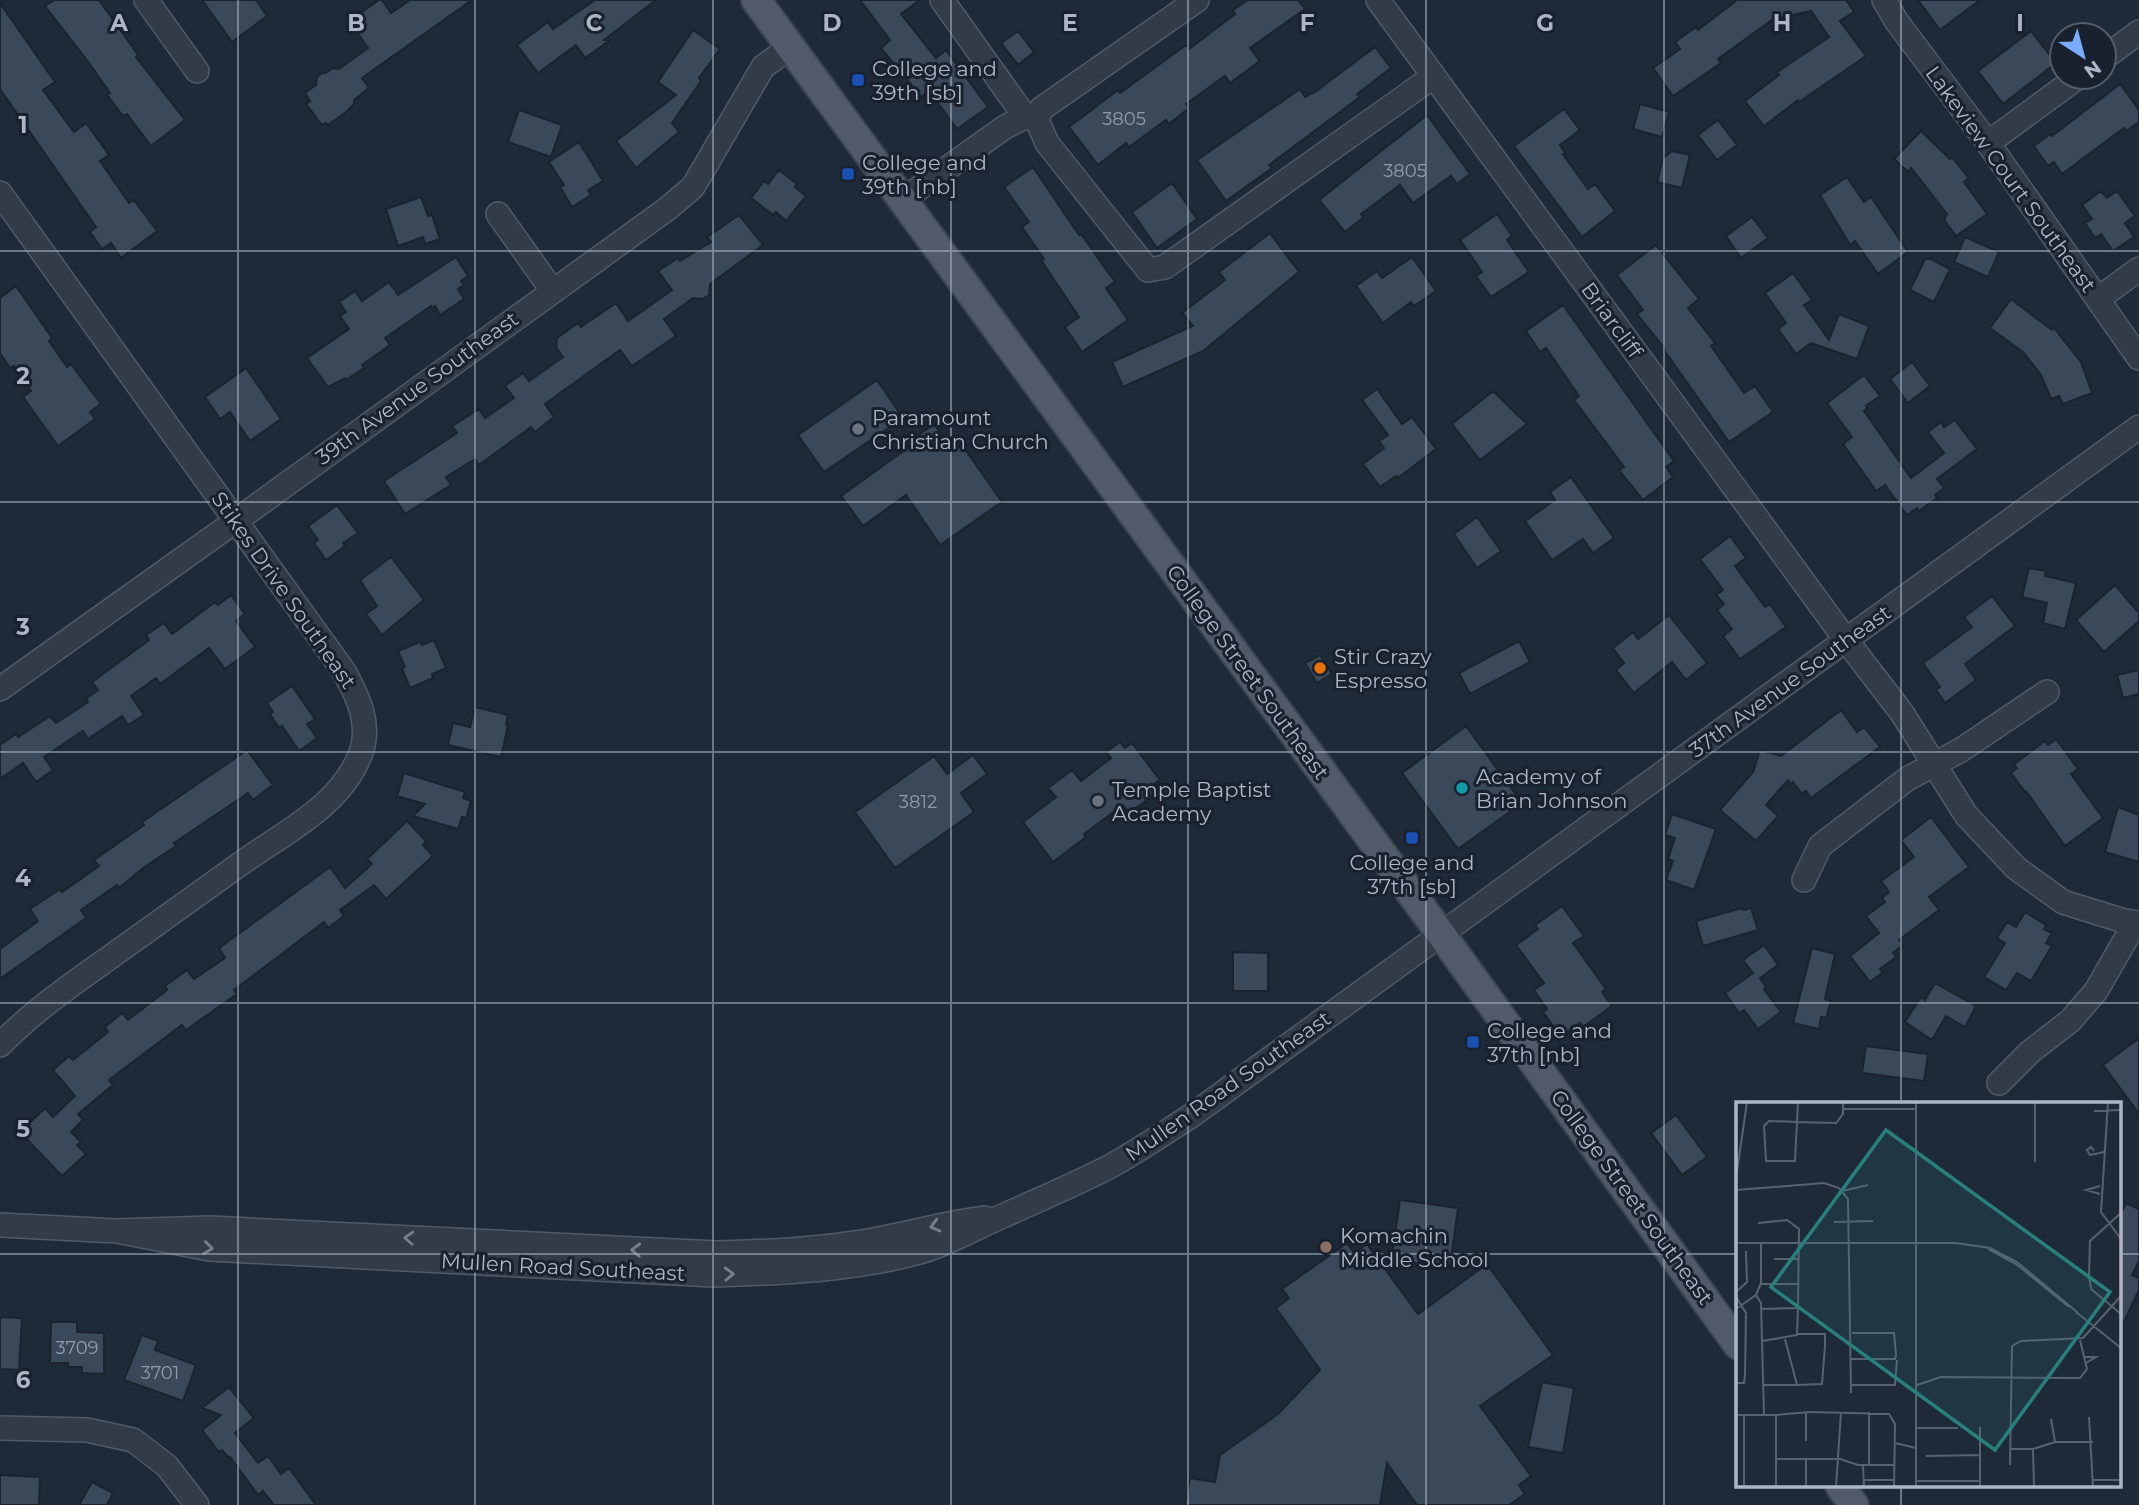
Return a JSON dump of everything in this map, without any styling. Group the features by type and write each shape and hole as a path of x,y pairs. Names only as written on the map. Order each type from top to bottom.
{"main road":[{"name":"College Street Southeast","path":"756,0 1441,934 1736,1342"},
{"path":"1841,1488 1854,1505"}],"street":[{"path":"146,0 198,71"},
{"path":"942,0 1037,120 1047,143 1148,270 1166,267 1434,76"},
{"path":"901,201 1005,127 1032,116 1197,0"},
{"name":"Briarcliff","path":"1378,0 1902,713 1966,816 2016,868 2063,902 2137,923"},
{"name":"Lakeview Court Southeast","path":"1884,0 1897,22 1988,143 2139,358"},
{"path":"2118,48 2139,32"},
{"name":"39th Avenue Southeast","path":"0,689 667,209 693,187 763,67 790,47"},
{"path":"1988,143 2059,91"},
{"name":"Stikes Drive Southeast","path":"0,193 343,670 359,698 365,726 361,753 351,774 336,795 71,986 15,1029 0,1045"},
{"path":"498,214 552,290"},
{"path":"2098,299 2139,269"},
{"name":"37th Avenue Southeast","path":"1441,934 2139,427"},
{"path":"1804,880 1820,846 1907,779 1961,750 2047,692"},
{"path":"1999,1083 2030,1052 2070,1021 2096,991 2137,923"},
{"name":"Mullen Road Southeast","path":"0,1226 117,1231 210,1228 619,1249 740,1252 787,1251 870,1240 944,1224 1002,1216 1111,1166 1191,1116 1441,934"},
{"path":"0,1428 87,1430 134,1440 167,1466 197,1505"}],"building":[{"path":"54,0 99,0 138,55 136,57 185,120 151,146 127,114 123,116 107,95 110,93 45,6"},
{"path":"202,0 256,0 267,16 232,42"},
{"path":"382,0 391,13 410,0 472,0 362,78 369,88 354,100 354,104 346,112 328,125 322,125 306,104 310,101 305,93 316,85 317,77 322,73 333,68 339,69 368,48 349,21"},
{"path":"595,0 656,0 585,58 576,45 538,73 517,45 548,22 553,29"},
{"path":"860,0 920,0 901,14 936,58 946,50 988,107 957,129 929,91 921,97 881,48 890,40"},
{"path":"1248,0 1298,0 1305,9 1250,48 1260,61 1230,83 1225,76 1186,104 1189,108 1169,124 1166,120 1129,147 1126,143 1098,165 1069,127 1118,90 1120,93 1186,45 1189,49 1235,14 1233,10"},
{"path":"1737,0 1846,0 1854,12 1840,21 1866,56 1799,102 1798,100 1764,126 1745,101 1779,75 1777,72 1829,37 1811,11 1772,20 1718,59 1721,63 1673,96 1653,68 1680,49 1675,42 1696,27 1698,30"},
{"path":"1918,0 1980,0 1940,30"},
{"path":"0,3 55,82 43,90 74,132 86,123 109,155 100,161 129,203 134,200 157,231 121,258 111,243 102,249 90,232 96,227 0,89"},
{"path":"693,30 720,49 672,123 679,132 636,168 616,141 676,95 658,82"},
{"path":"1018,31 1034,52 1018,65 1001,43"},
{"path":"2031,31 2048,53 2048,69 2003,104 1978,71"},
{"path":"1375,47 1391,68 1357,94 1360,97 1269,165 1272,168 1226,201 1197,160 1300,89 1305,97 1315,92"},
{"path":"2120,84 2139,110 2139,122 2126,131 2124,128 2062,174 2054,162 2048,166 2034,146 2050,134 2052,136 2111,91 2118,91"},
{"path":"1640,104 1669,112 1662,137 1633,129"},
{"path":"1564,109 1580,130 1560,145 1565,153 1563,154 1588,189 1595,184 1615,211 1582,237 1514,146"},
{"path":"519,110 562,125 551,157 508,142"},
{"path":"1427,115 1470,174 1457,184 1451,176 1413,203 1400,185 1361,214 1364,217 1345,232 1319,200"},
{"path":"1718,120 1737,145 1717,160 1698,135"},
{"path":"1921,131 1950,159 1952,157 1969,178 1964,182 1987,214 1956,236 1944,220 1947,214 1911,168 1908,172 1894,159"},
{"path":"579,142 603,181 588,190 591,195 572,207 560,187 564,185 549,162"},
{"path":"1672,151 1690,155 1682,188 1657,182 1663,158"},
{"path":"1033,167 1115,282 1106,288 1128,320 1082,352 1065,327 1079,317 1041,260 1044,259 1022,227 1029,222 1004,187"},
{"path":"779,170 797,184 795,187 806,196 786,221 776,212 773,215 751,198 764,181 768,184"},
{"path":"1847,177 1864,202 1871,197 1908,252 1878,274 1855,241 1850,245 1820,195"},
{"path":"1172,183 1197,219 1157,248 1132,212"},
{"path":"2101,191 2107,198 2117,191 2135,216 2125,223 2134,237 2113,251 2101,234 2095,238 2085,223 2092,219 2082,205"},
{"path":"421,197 428,216 432,215 440,239 425,244 423,237 398,246 386,209"},
{"path":"1497,214 1512,236 1507,240 1529,272 1491,297 1476,276 1482,272 1460,240"},
{"path":"739,215 763,245 710,284 709,295 703,299 693,298 664,319 676,336 632,366 620,350 545,404 554,417 535,432 531,427 479,465 475,459 446,477 451,485 405,514 384,481 457,433 452,426 479,409 485,418 514,398 505,386 523,373 529,381 563,357 556,347 557,338 578,323 581,327 616,303 628,321 672,290 658,271 711,242 707,237"},
{"path":"1752,217 1768,238 1741,258 1726,236"},
{"path":"1270,233 1299,272 1203,351 1123,387 1112,362 1193,326 1182,313 1225,280 1219,272"},
{"path":"1965,237 1999,252 1988,277 1954,262"},
{"path":"1656,245 1699,299 1688,308 1715,343 1711,346 1744,393 1755,386 1773,412 1729,442 1665,349 1637,314 1643,310 1617,275"},
{"path":"456,257 468,276 461,281 464,285 458,289 464,299 440,315 435,306 431,306 385,338 390,345 362,365 364,368 346,380 345,378 328,387 307,358 349,329 340,316 346,312 339,302 355,291 362,301 389,282 398,295"},
{"path":"1412,257 1436,291 1414,306 1411,302 1383,323 1356,286 1377,271 1382,278"},
{"path":"1925,259 1931,259 1950,269 1934,302 1910,290"},
{"path":"1793,273 1812,300 1804,305 1829,340 1839,314 1869,326 1857,359 1811,343 1796,354 1778,329 1786,323 1765,293"},
{"path":"16,286 52,338 49,341 67,367 71,364 101,404 90,412 95,419 58,446 23,397 31,391 14,366 10,368 0,353 0,298"},
{"path":"2011,299 2052,330 2054,328 2081,362 2092,393 2063,404 2059,396 2051,399 2041,375 2023,352 1990,328"},
{"path":"1563,305 1674,461 1666,467 1673,477 1643,500 1619,470 1624,467 1574,400 1579,396 1546,348 1540,352 1526,331"},
{"path":"1912,362 1930,386 1908,403 1890,379"},
{"path":"246,368 281,419 250,441 230,412 220,419 205,397"},
{"path":"1864,375 1880,396 1866,406 1868,408 1864,411 1911,478 1944,453 1928,432 1941,422 1944,427 1955,420 1977,449 1937,479 1944,488 1935,495 1937,498 1919,511 1917,508 1907,515 1885,485 1876,491 1843,444 1852,437 1827,403"},
{"path":"877,380 903,418 824,472 798,435"},
{"path":"1377,389 1402,424 1412,417 1436,449 1398,478 1396,476 1380,487 1363,464 1384,448 1379,441 1388,435 1362,400"},
{"path":"1493,391 1527,424 1480,460 1452,424"},
{"path":"934,424 953,451 962,445 1002,502 940,545 906,495 863,526 841,496 916,442 913,439"},
{"path":"1571,477 1614,538 1593,553 1583,539 1552,560 1525,521 1555,500 1550,492"},
{"path":"337,505 358,533 326,560 314,543 318,540 308,526"},
{"path":"1477,517 1501,551 1477,568 1454,534"},
{"path":"1730,536 1746,558 1735,566 1765,607 1770,604 1786,627 1740,659 1723,636 1732,629 1717,610 1724,604 1716,595 1723,590 1700,559"},
{"path":"391,557 424,600 382,635 366,614 377,606 360,580"},
{"path":"2029,568 2046,571 2045,576 2076,583 2065,629 2043,623 2047,603 2022,597"},
{"path":"2115,585 2139,613 2139,621 2104,652 2076,620"},
{"path":"231,595 245,614 236,621 255,647 225,669 209,648 160,684 156,678 131,696 144,715 128,725 122,716 88,739 83,731 44,757 53,770 36,782 23,763 0,779 0,745 16,734 18,737 50,716 56,723 88,702 86,699 98,690 92,682 149,640 146,635 164,623 172,634 215,602 218,605"},
{"path":"1992,596 2015,626 1965,664 1976,680 1945,703 1936,690 1940,687 1923,663 1972,627 1964,617"},
{"path":"1669,615 1707,663 1686,680 1672,662 1634,693 1616,670 1624,663 1613,648 1633,632 1638,639"},
{"path":"434,640 446,668 432,674 433,678 410,688 398,651 420,642 422,645"},
{"path":"1519,641 1530,662 1470,694 1459,673"},
{"path":"1320,655 1332,674 1317,683 1305,663"},
{"path":"2139,670 2139,694 2123,698 2117,675"},
{"path":"292,686 315,719 307,724 317,738 299,751 282,726 279,728 267,703"},
{"path":"475,707 508,715 501,757 448,745 453,723 470,727"},
{"path":"1841,710 1857,732 1864,727 1880,747 1811,798 1806,791 1802,794 1793,782 1791,784 1788,780 1766,805 1778,816 1756,841 1720,810 1753,772 1760,750 1781,756"},
{"name":"Academy of Brian Johnson","path":"1466,726 1522,803 1458,849 1402,773"},
{"path":"2056,739 2078,769 2071,774 2103,818 2065,846 2011,773 2017,768 2014,764 2045,741 2048,745"},
{"name":"Temple Baptist Academy","path":"1120,742 1125,748 1132,743 1160,780 1151,786 1157,793 1129,813 1123,805 1084,834 1086,837 1053,862 1023,822 1056,797 1048,788 1072,770 1081,781 1111,758 1106,752"},
{"path":"247,750 273,785 253,800 248,793 174,843 176,846 119,888 117,885 81,910 86,918 0,979 0,949 38,921 30,909 60,889 62,892 99,866 94,860 144,825 142,822"},
{"path":"973,755 987,774 961,793 974,812 895,868 855,812 934,756 947,774"},
{"path":"404,773 465,792 463,798 471,801 466,818 462,817 458,829 413,816 425,804 397,796"},
{"path":"2118,807 2139,815 2139,862 2105,852"},
{"path":"1672,814 1716,829 1694,890 1666,880 1673,861 1668,859 1675,838 1665,835"},
{"path":"1931,817 1969,867 1929,897 1939,910 1899,940 1903,945 1893,953 1896,957 1880,969 1883,972 1870,982 1850,956 1879,933 1866,916 1885,902 1882,898 1889,892 1881,881 1914,857 1901,840"},
{"path":"407,821 426,841 423,845 433,856 386,899 374,885 340,910 344,916 328,928 324,922 234,990 237,994 186,1030 182,1025 109,1080 113,1085 78,1114 83,1120 71,1132 81,1142 77,1145 86,1154 62,1176 20,1132 45,1108 53,1117 75,1096 53,1070 69,1056 73,1060 108,1032 105,1027 122,1013 128,1020 167,990 165,986 187,970 194,979 225,958 219,948 330,867 345,888 372,864 367,859"},
{"path":"1562,906 1584,936 1573,943 1606,989 1602,992 1612,1006 1583,1027 1580,1023 1561,1037 1543,1012 1547,1009 1534,990 1544,983 1516,945 1538,929 1535,925"},
{"path":"1751,908 1758,930 1703,946 1696,921"},
{"path":"2025,912 2046,925 2044,929 2052,933 2046,943 2052,946 2031,981 2017,973 2006,990 1984,977 2005,943 1997,938 2007,922 2016,927"},
{"path":"1764,945 1778,965 1760,978 1766,987 1764,989 1781,1012 1758,1029 1744,1010 1739,1013 1725,993 1753,973 1743,960"},
{"path":"1812,948 1835,954 1825,999 1831,1001 1826,1018 1821,1017 1819,1029 1793,1023"},
{"path":"1233,952 1268,953 1268,991 1233,991"},
{"path":"1935,983 1976,1006 1965,1027 1946,1016 1932,1040 1905,1022 1921,997 1925,1000"},
{"path":"2139,1038 2139,1114 2103,1065"},
{"path":"1866,1046 1928,1054 1924,1081 1862,1073"},
{"path":"1676,1115 1707,1157 1682,1175 1651,1133"},
{"path":"1400,1200 1458,1208 1450,1268 1391,1260"},
{"path":"2126,1203 2139,1209 2139,1261 2132,1275 2139,1278 2139,1290 2122,1326 2122,1212"},
{"path":"1347,1243 1354,1253 1367,1244 1418,1314 1487,1264 1553,1355 1480,1406 1531,1476 1519,1485 1525,1494 1509,1505 1417,1505 1387,1463 1380,1505 1185,1505 1190,1478 1215,1482 1220,1455 1278,1414 1320,1370 1276,1308 1289,1298 1282,1289"},
{"path":"0,1317 22,1318 19,1370 0,1369"},
{"path":"51,1322 77,1322 77,1332 104,1333 104,1374 82,1373 82,1367 68,1367 68,1363 50,1363"},
{"path":"142,1335 158,1341 155,1350 196,1365 183,1401 124,1380"},
{"path":"1542,1382 1574,1388 1563,1453 1528,1447"},
{"path":"229,1387 254,1418 235,1433 258,1463 268,1456 281,1474 289,1468 316,1505 274,1505 263,1491 258,1495 230,1457 222,1450 219,1452 202,1430 221,1415 202,1408"},
{"path":"0,1475 40,1477 39,1505 0,1505"},
{"path":"92,1482 113,1493 107,1505 79,1505"}],"place":[{"name":"College and 39th [sb]","path":"858,80"},
{"name":"College and 39th [nb]","path":"848,174"},
{"name":"Paramount Christian Church","path":"858,429"},
{"name":"Stir Crazy Espresso","path":"1320,668"},
{"name":"Academy of Brian Johnson","path":"1462,788"},
{"name":"Temple Baptist Academy","path":"1098,801"},
{"name":"College and 37th [sb]","path":"1412,838"},
{"name":"College and 37th [nb]","path":"1473,1042"},
{"name":"Komachin Middle School","path":"1326,1247"}]}
